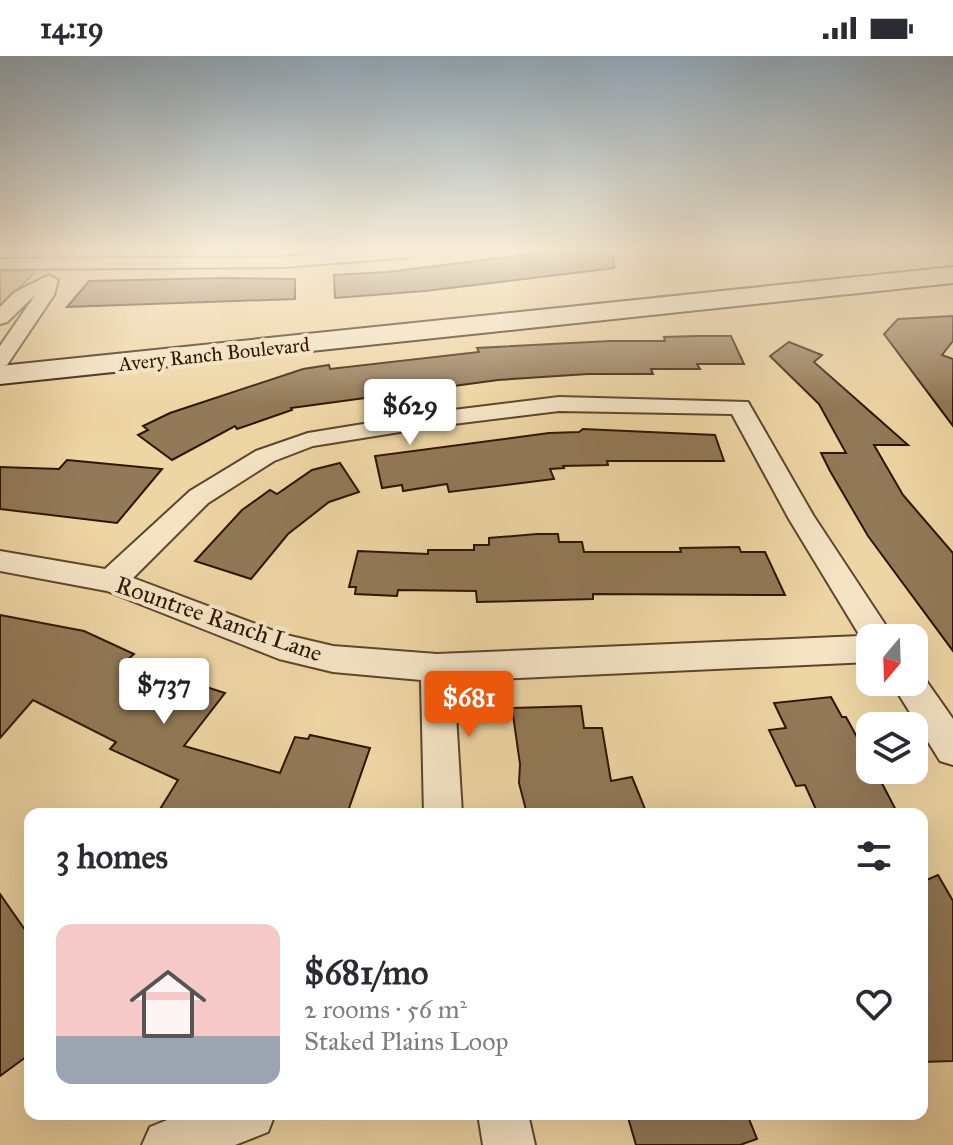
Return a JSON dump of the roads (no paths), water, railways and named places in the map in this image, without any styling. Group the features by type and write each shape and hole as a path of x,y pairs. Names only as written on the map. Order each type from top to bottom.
{"main road":[{"name":"Avery Ranch Boulevard","path":"1,363 563,303"},
{"name":"Avery Ranch Boulevard","path":"1,363 652,303"}],"street":[{"path":"0,318 14,303"},
{"path":"1,363 40,303"},
{"path":"111,581 199,497 265,456 308,440 398,424 559,404 740,407 802,519 869,624"},
{"name":"Rountree Ranch Lane","path":"0,561 39,565 111,581 279,646 333,659 437,668 856,650"},
{"path":"437,668 443,808"},
{"path":"917,696 953,749"},
{"path":"168,1145 234,1120"},
{"path":"504,1120 509,1145"}]}
